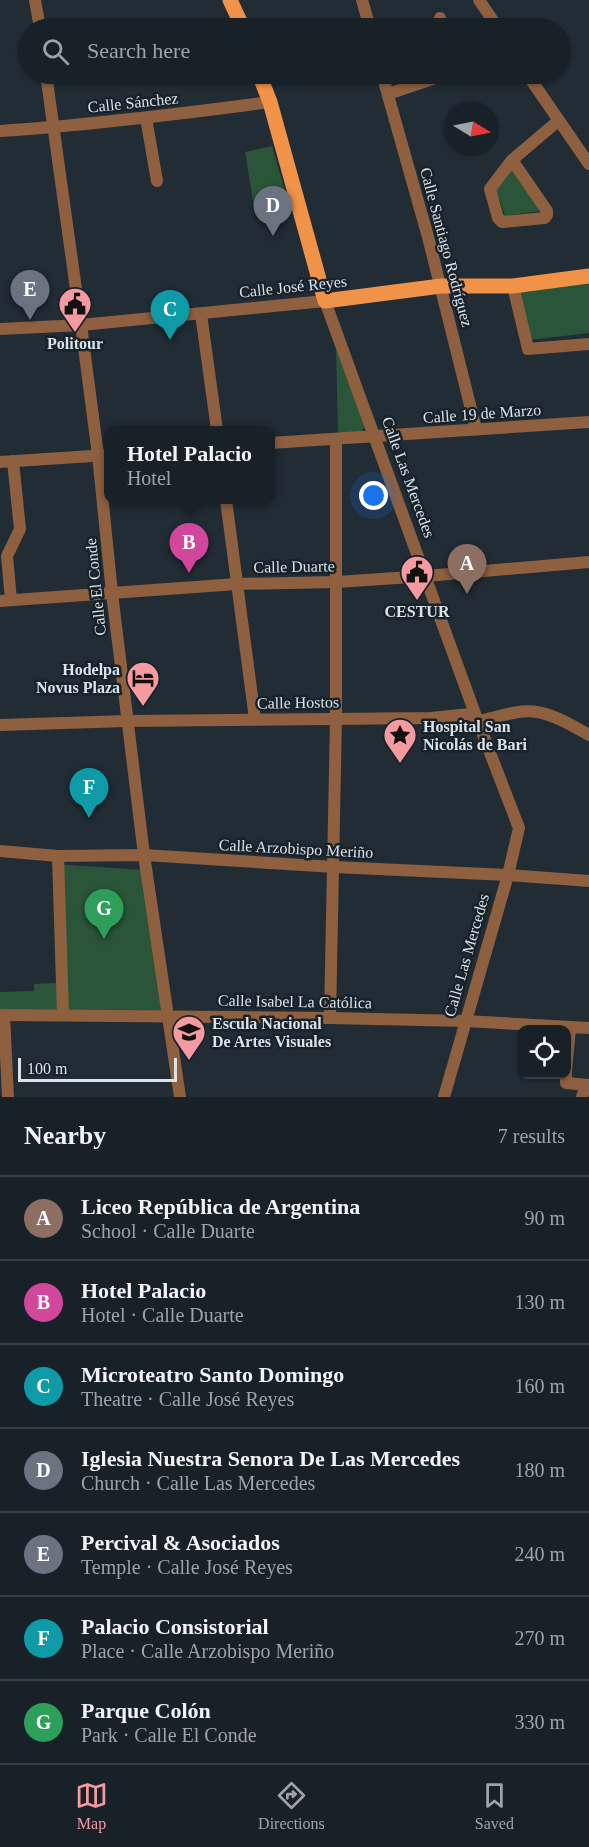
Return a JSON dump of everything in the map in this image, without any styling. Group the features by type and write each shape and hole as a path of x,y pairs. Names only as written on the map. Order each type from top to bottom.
{"main road":[{"path":"230,0 238,18"},
{"name":"Calle Las Mercedes","path":"263,84 270,102 325,301"},
{"name":"Calle José Reyes","path":"325,301 441,286 513,286 589,276"}],"street":[{"path":"35,0 38,18"},
{"path":"362,0 367,18"},
{"path":"479,0 491,18"},
{"name":"Calle El Conde","path":"48,84 104,470"},
{"name":"Calle Santiago Rodríguez","path":"385,84 429,237 476,429"},
{"path":"388,94 418,84"},
{"path":"534,84 589,164"},
{"name":"Calle Sánchez","path":"0,131 55,128 270,102"},
{"path":"146,118 158,182"},
{"path":"512,160 547,211 545,218 502,222 498,218 490,189 512,160 558,121"},
{"path":"513,286 528,349 589,344"},
{"name":"Calle José Reyes","path":"0,329 81,325 325,301"},
{"name":"Calle Las Mercedes","path":"325,301 519,828 444,1097"},
{"path":"201,314 216,426"},
{"name":"Calle 19 de Marzo","path":"275,444 589,422"},
{"path":"330,1018 336,718 336,440"},
{"path":"0,462 103,455"},
{"path":"5,601 7,556 20,529 13,461"},
{"name":"Calle El Conde","path":"106,504 112,593 127,721 144,855 180,1097"},
{"path":"227,504 255,719"},
{"name":"Calle Duarte","path":"5,601 237,584 337,582 589,562"},
{"name":"Calle Hostos","path":"0,725 127,721 431,718 470,714 480,721 523,712 536,712 555,717 589,735"},
{"name":"Calle Arzobispo Meriño","path":"0,851 58,856 144,855 334,867 508,874 589,881"},
{"path":"58,856 63,1015"},
{"path":"2,1015 8,1097"},
{"name":"Calle Isabel La Católica","path":"2,1015 330,1018 466,1021 525,1025"},
{"name":"Calle Isabel La Católica","path":"571,1028 589,1028"},
{"path":"571,1078 587,1085 582,1097"}],"green space":[{"path":"272,146 287,198 254,207 245,152"},
{"path":"513,167 540,211 505,216 496,189"},
{"path":"589,281 589,333 530,340 520,292"},
{"path":"336,348 365,426 361,432 338,433"},
{"path":"54,864 143,870 162,1012 0,1009 0,992 34,991 34,984 56,983"}],"place":[{"name":"Iglesia Nuestra Senora De Las Mercedes","path":"273,236"},
{"name":"Percival & Asociados","path":"30,320"},
{"name":"Politour","path":"75,333"},
{"name":"Microteatro Santo Domingo","path":"170,340"},
{"name":"Hotel Palacio","path":"189,573"},
{"name":"Liceo República de Argentina","path":"467,594"},
{"name":"CESTUR","path":"417,601"},
{"name":"Hodelpa Novus Plaza","path":"143,707"},
{"name":"Hospital San Nicolás de Bari","path":"400,764"},
{"name":"Palacio Consistorial","path":"89,818"},
{"name":"Parque Colón","path":"104,939"},
{"name":"Escula Nacional De Artes Visuales","path":"189,1061"}]}
